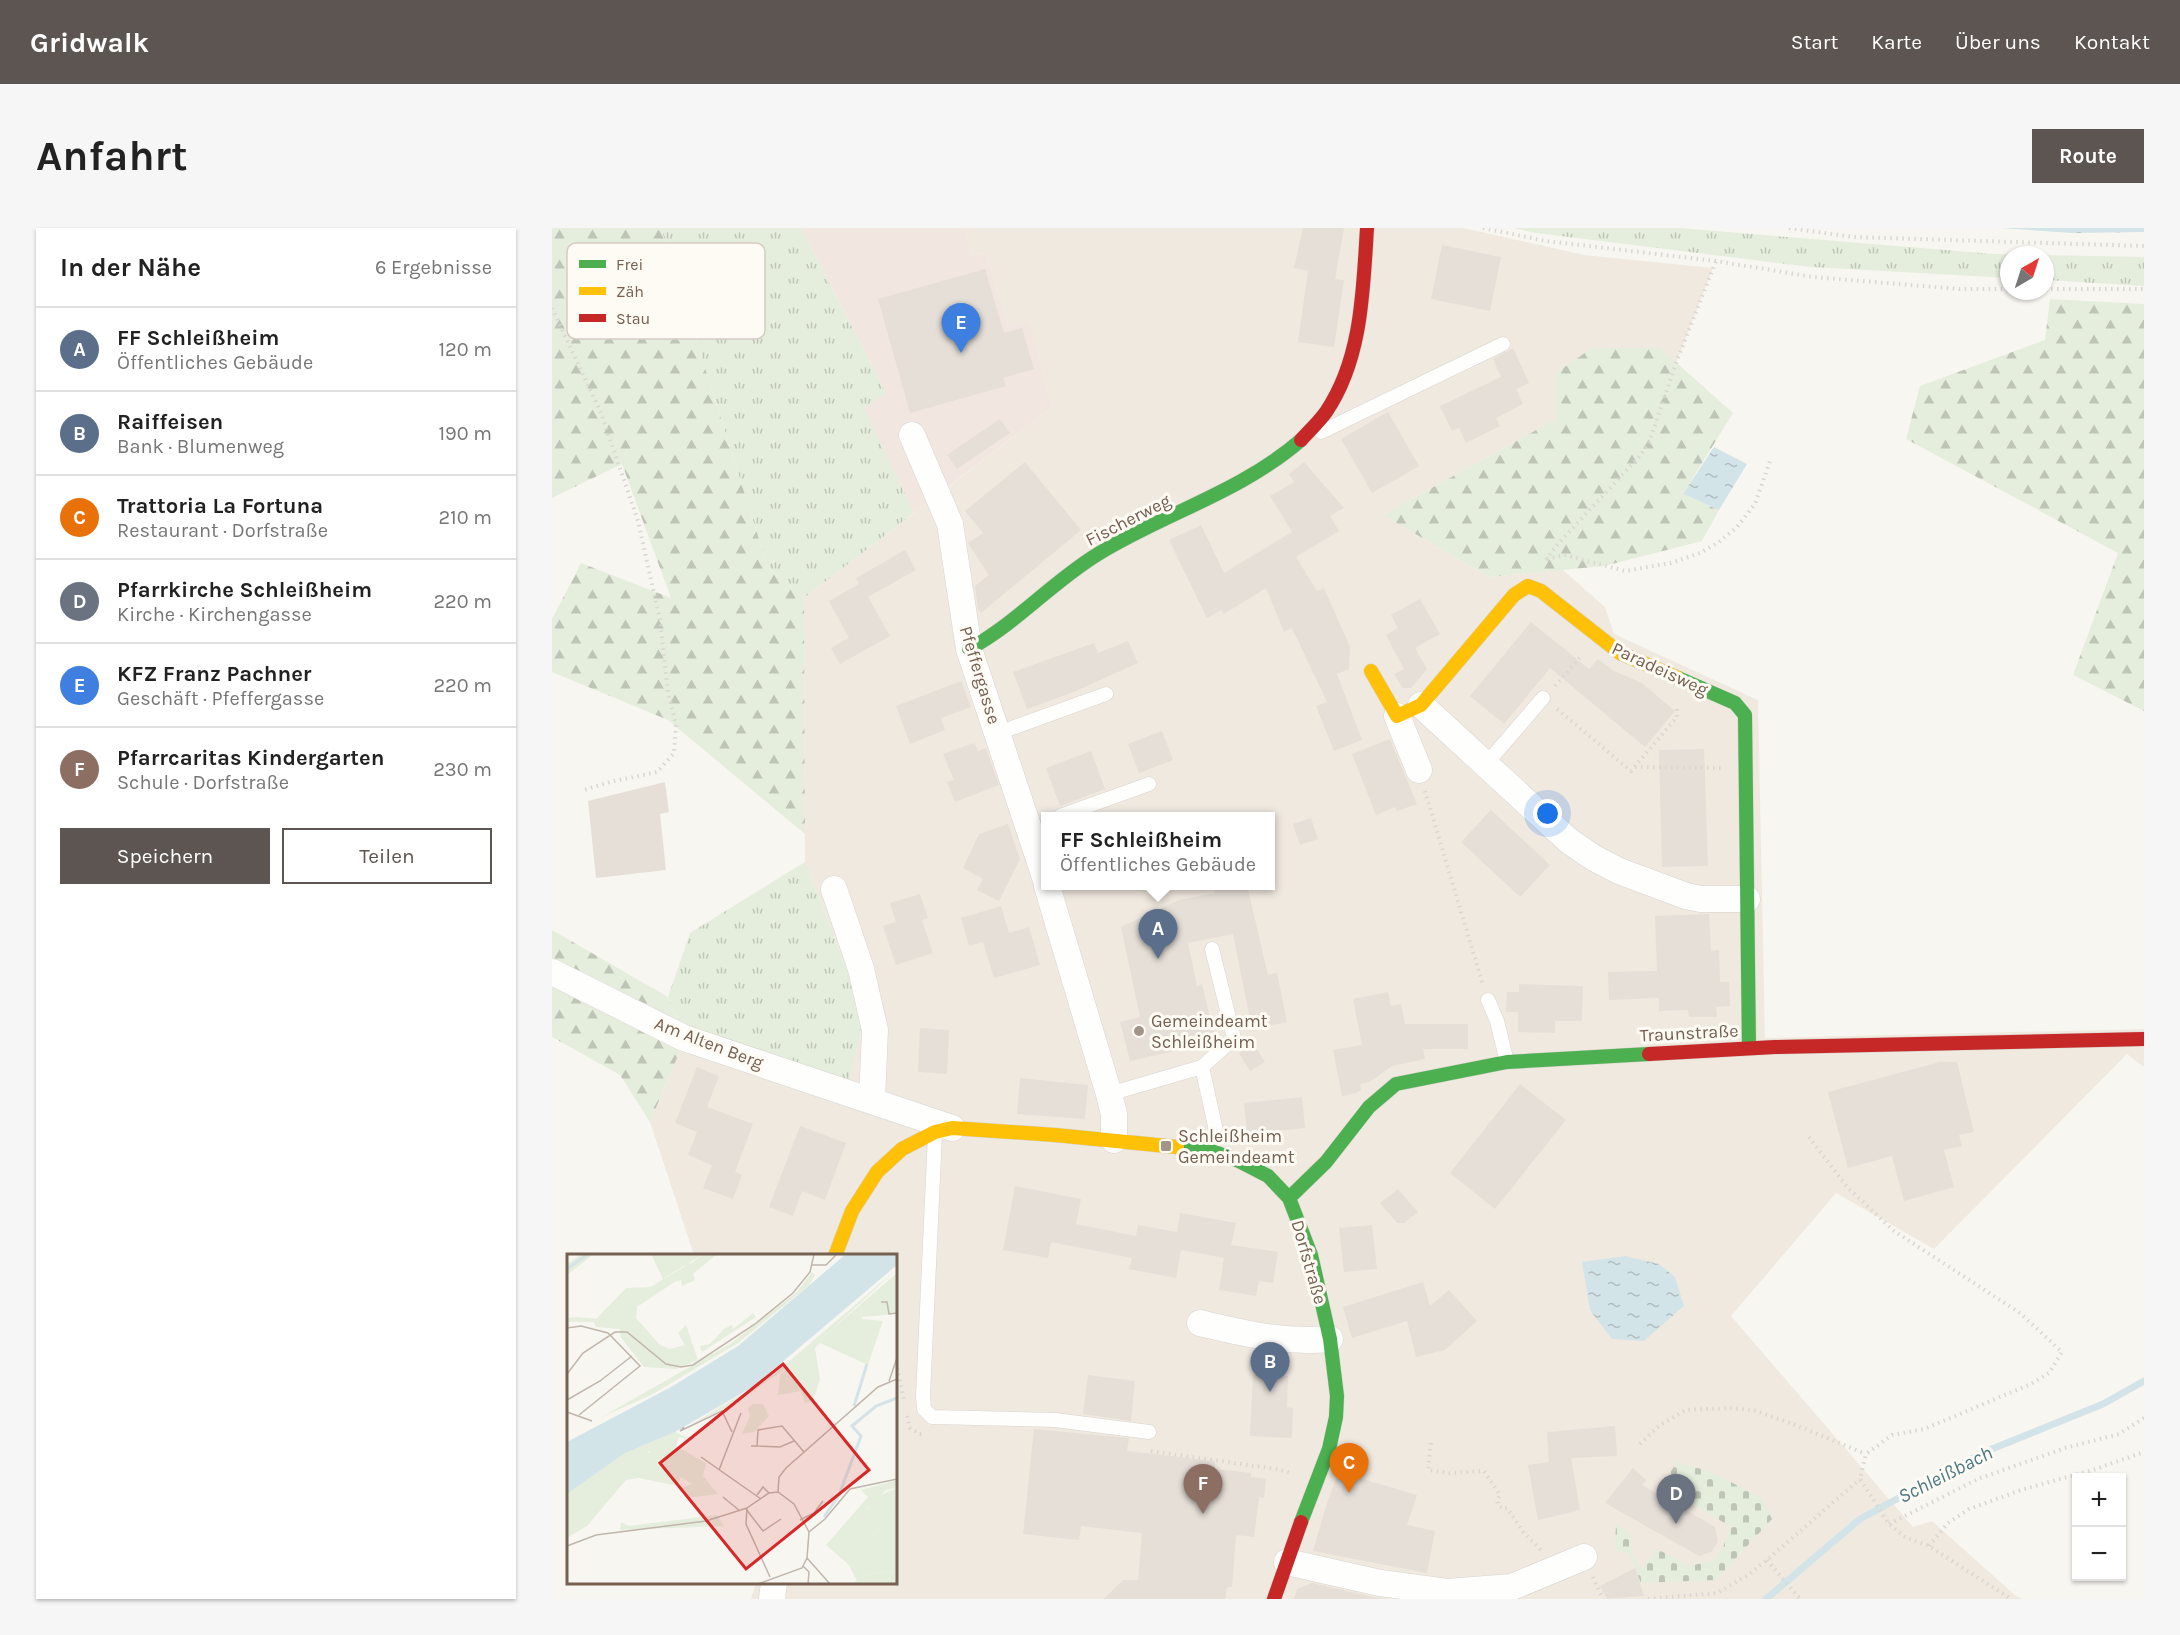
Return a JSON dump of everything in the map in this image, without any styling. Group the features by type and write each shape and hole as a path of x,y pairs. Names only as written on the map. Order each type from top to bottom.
{"street":[{"name":"Fischerweg","path":"969,650 996,634 1092,558 1119,542 1249,478 1275,462 1310,432 1333,401 1344,380 1352,353 1359,314 1367,228"},
{"name":"Pfeffergasse","path":"912,435 950,524 969,650 998,733 1037,825 1041,849"},
{"name":"Paradeisweg","path":"1528,586 1541,591 1620,652 1734,703 1742,709 1745,715 1749,1048"},
{"path":"1397,716 1421,705 1514,595 1528,586"},
{"path":"1371,671 1397,716 1419,770"},
{"path":"1421,705 1569,842 1594,858 1619,871 1686,896 1701,899 1747,899"},
{"path":"834,889 861,969 875,1030 872,1100"},
{"path":"1048,890 1109,1094 1114,1114 1114,1140"},
{"name":"Am Alten Berg","path":"552,972 684,1038 872,1100 944,1130"},
{"name":"Traunstraße","path":"1289,1198 1326,1162 1369,1107 1396,1084 1507,1062 1749,1048 2144,1039"},
{"path":"836,1254 852,1211 877,1172 902,1149 944,1130"},
{"name":"Dorfstraße","path":"944,1130 1114,1140 1212,1151 1239,1161 1268,1176 1289,1198 1311,1255 1330,1339 1337,1396 1336,1417 1329,1449 1315,1481 1274,1599"},
{"path":"1200,1323 1256,1337 1300,1342 1330,1339"},
{"path":"1287,1562 1380,1582 1447,1592 1512,1587 1584,1557"},
{"path":"772,1599 774,1584"}],"lane":[{"name":"Fischerweg","path":"1310,432 1326,430 1503,344"},
{"path":"998,733 1106,694"},
{"path":"1486,764 1543,698"},
{"path":"1071,812 1149,784"},
{"path":"1109,1094 1202,1066 1234,1038 1212,949"},
{"path":"1488,1000 1497,1021 1507,1062"},
{"path":"1202,1066 1215,1126 1212,1151"},
{"path":"944,1130 922,1396 924,1409 932,1417 1055,1420 1149,1432"}],"path":[{"path":"1483,228 1546,241 1716,261 1813,277 1959,289 2000,289"},
{"path":"1790,228 1853,237 2144,246"},
{"path":"1528,586 1556,546 1640,457 1649,443 1676,363 1716,261"},
{"path":"2054,289 2144,289"},
{"path":"552,308 601,413 638,521 660,620 668,692 676,725 674,753 657,772 581,791"},
{"path":"1546,560 1564,555 1625,571 1671,563 1700,553 1719,542 1737,527 1755,504 1770,461"},
{"path":"1598,636 1543,698 1631,771 1677,717 1678,678"},
{"path":"1635,767 1745,768"},
{"path":"1419,770 1488,1000"},
{"path":"1648,1599 1717,1593 1748,1575 1860,1479 1866,1454 1892,1435 1924,1430 2031,1384 2049,1373 2062,1352 2019,1313 1894,1231 1847,1187 1809,1137"},
{"path":"1640,1443 1660,1425 1686,1410 1729,1408 1753,1410 1866,1454"},
{"path":"1889,1524 1978,1479 2065,1448 2119,1434 2144,1419"},
{"path":"1431,1443 1428,1470 1450,1473 1485,1471 1500,1495 1497,1500 1498,1505 1503,1509 1507,1508 1535,1545 1560,1567"},
{"path":"1149,1451 1276,1468 1315,1481"},
{"path":"1929,1546 1948,1523 1969,1509 2024,1489 2093,1470 2144,1452"},
{"path":"1860,1479 1889,1524 1905,1537 1929,1546 2012,1599"},
{"path":"1767,1560 1800,1599"}],"shaded area":[{"path":"801,228 964,228 971,256 986,253 1008,327 1029,322 1052,407 914,513 863,408 886,393"},
{"path":"964,228 1463,228 1584,255 1713,268 1676,363 1660,348 1556,373 1556,419 1383,515 1489,577 1563,570 1605,607 1614,634 1758,700 1765,1038 2144,1029 2144,1067 2127,1054 1934,1249 1836,1193 1731,1316 1913,1527 1932,1521 2016,1596 2023,1599 751,1599 756,1584 897,1584 897,1254 694,1254 650,1122 685,1039 865,1015 805,862 804,598 1052,407 1029,323 1008,327 986,253 971,256"}],"green space":[{"path":"552,228 661,228 666,243 567,243 567,339 696,339 768,568 804,598 805,834 668,720 552,672 552,619 581,563 671,598 622,464 552,498"},
{"path":"661,228 801,228 886,393 864,408 914,513 804,598 768,568 696,339 765,339 765,243 666,243"},
{"path":"1513,228 1679,228 2000,254 2000,278 1811,267 1536,233"},
{"path":"2054,255 2144,257 2144,286 2054,281"},
{"path":"2050,300 2144,304 2144,711 2073,675 2118,553 1906,439 1920,386 2045,340"},
{"path":"1592,348 1660,348 1733,413 1683,494 1719,510 1702,541 1604,566 1489,577 1383,515 1556,419 1556,373"},
{"path":"805,862 865,1015 845,1095 685,1039 668,997 690,933"},
{"path":"552,930 668,997 685,1039 650,1122 620,1075 552,1037"},
{"path":"1677,1462 1711,1472 1762,1498 1772,1519 1716,1580 1641,1583 1628,1552 1618,1552 1615,1547 1616,1524 1630,1533 1633,1555 1642,1569 1657,1549 1689,1566 1712,1561 1723,1547 1731,1527 1662,1485"}],"water":[{"path":"2000,228 2144,228 2144,232 2072,233"},
{"path":"1714,447 1747,464 1719,510 1683,494"},
{"path":"1625,1256 1659,1264 1675,1277 1684,1306 1644,1341 1612,1339 1590,1310 1582,1262"}],"building":[{"path":"1303,228 1344,228 1335,279 1344,280 1334,347 1298,342 1308,271 1294,268"},
{"path":"1442,245 1501,257 1490,311 1431,299"},
{"path":"985,269 1004,333 1022,328 1034,369 1003,378 1006,386 910,413 878,299"},
{"path":"1513,348 1529,383 1516,389 1523,404 1496,418 1500,426 1466,443 1459,428 1452,431 1440,406 1501,377 1493,359"},
{"path":"1388,412 1419,466 1372,493 1341,439"},
{"path":"1000,419 1010,433 957,469 947,455"},
{"path":"1025,462 1081,530 981,613 978,609 975,586 989,575 968,543 983,533 965,511"},
{"path":"1304,462 1344,508 1330,516 1339,531 1296,557 1317,591 1324,588 1350,647 1349,669 1337,674 1362,740 1334,751 1316,706 1327,702 1292,628 1284,632 1266,588 1224,614 1221,610 1207,618 1169,540 1201,525 1224,573 1292,532 1270,496 1294,482 1289,474"},
{"path":"905,550 916,570 868,597 890,636 840,664 831,648 849,638 829,601 859,584 856,578"},
{"path":"1420,599 1440,634 1415,648 1427,669 1411,688 1403,688 1394,674 1404,669 1386,635 1398,628 1391,615"},
{"path":"1531,622 1589,669 1598,659 1612,670 1642,683 1675,711 1645,747 1550,668 1504,724 1470,696"},
{"path":"1128,641 1138,663 1071,693 1027,709 1013,672 1094,643 1098,653"},
{"path":"961,681 971,707 941,718 945,730 910,744 896,706"},
{"path":"1162,731 1173,760 1139,773 1128,744"},
{"path":"1390,739 1417,804 1397,811 1395,807 1376,815 1352,754"},
{"path":"974,743 978,751 986,748 999,785 955,802 947,782 954,780 943,754"},
{"path":"1704,749 1708,866 1662,867 1659,750"},
{"path":"1091,751 1105,789 1060,806 1046,768"},
{"path":"665,782 669,812 660,814 666,870 596,878 588,801"},
{"path":"1491,810 1550,865 1520,897 1461,842"},
{"path":"1311,818 1318,839 1300,845 1293,824"},
{"path":"1008,824 1020,859 999,901 977,890 983,879 963,868 979,834"},
{"path":"1214,890 1248,890 1268,975 1277,973 1287,1022 1252,1029 1233,934 1188,943 1197,986 1202,984 1216,1042 1130,1061 1120,1022 1140,1017 1121,927 1179,900 1215,893"},
{"path":"920,894 928,918 922,920 933,953 896,965 883,926 896,922 890,903"},
{"path":"1001,906 1009,933 1029,927 1040,965 994,978 983,942 969,946 961,918"},
{"path":"1709,914 1711,951 1719,950 1720,982 1729,982 1730,1006 1716,1007 1717,1017 1689,1017 1688,1010 1659,1011 1659,998 1609,1000 1608,972 1657,971 1655,916"},
{"path":"1519,984 1583,986 1582,1021 1555,1021 1555,1033 1518,1032 1518,1012 1506,1012 1507,992 1519,992"},
{"path":"1388,992 1391,1006 1401,1004 1405,1024 1468,1024 1468,1049 1423,1049 1425,1059 1392,1066 1370,1082 1360,1084 1361,1090 1356,1093 1342,1096 1333,1050 1362,1045 1353,999"},
{"path":"920,1028 949,1030 947,1074 918,1072"},
{"path":"1253,1043 1265,1062 1250,1071 1239,1053"},
{"path":"1940,1062 1957,1062 1974,1132 1959,1135 1962,1146 1944,1150 1954,1187 1904,1201 1892,1156 1848,1168 1828,1092"},
{"path":"697,1067 719,1076 707,1107 753,1124 735,1172 742,1175 733,1199 703,1188 712,1165 688,1155 697,1132 675,1123"},
{"path":"1020,1078 1088,1085 1085,1119 1017,1114"},
{"path":"1520,1084 1566,1120 1495,1209 1450,1173"},
{"path":"1302,1097 1305,1128 1247,1134 1244,1103"},
{"path":"800,1126 846,1143 825,1200 802,1191 793,1216 769,1207"},
{"path":"1015,1186 1081,1199 1076,1224 1136,1236 1138,1225 1177,1232 1180,1213 1236,1223 1231,1245 1278,1252 1273,1283 1259,1281 1256,1296 1219,1290 1224,1258 1181,1250 1176,1278 1129,1269 1132,1258 1051,1242 1048,1258 1003,1250"},
{"path":"1398,1189 1418,1212 1404,1223 1397,1223 1380,1203"},
{"path":"1372,1225 1377,1269 1344,1272 1339,1228"},
{"path":"1423,1282 1430,1306 1449,1290 1477,1321 1445,1350 1416,1357 1407,1321 1352,1338 1343,1307"},
{"path":"1088,1375 1135,1381 1131,1421 1083,1414"},
{"path":"1253,1375 1288,1376 1287,1407 1293,1408 1292,1438 1250,1436"},
{"path":"1615,1426 1617,1456 1571,1458 1580,1510 1538,1520 1528,1465 1549,1462 1547,1432"},
{"path":"1034,1429 1129,1438 1127,1451 1215,1461 1215,1469 1251,1473 1251,1477 1266,1479 1264,1498 1259,1497 1254,1537 1236,1535 1232,1587 1227,1587 1225,1599 1104,1599 1123,1580 1138,1580 1142,1533 1081,1526 1079,1540 1023,1534"},
{"path":"1633,1468 1646,1480 1642,1485 1715,1527 1718,1542 1711,1552 1699,1556 1605,1503"},
{"path":"1339,1472 1417,1495 1407,1525 1435,1531 1427,1573 1313,1551"},
{"path":"1635,1568 1644,1596 1607,1599 1600,1586"},
{"path":"1312,1583 1386,1599 1294,1599 1297,1589"}],"waterway":[{"name":"Schleißbach","path":"1766,1599 1860,1519 1982,1453 2103,1404 2144,1381"}],"traffic: fast":[{"path":"969,649 1003,627 1065,577 1098,554 1123,539 1253,474 1301,440"},
{"path":"1678,678 1735,703 1745,715 1749,1048"},
{"path":"1289,1198 1326,1162 1369,1107 1396,1084 1507,1062 1649,1054"},
{"path":"1177,1147 1212,1151 1239,1161 1268,1176 1289,1198 1311,1255 1330,1339 1337,1396 1336,1417 1329,1449 1301,1522"}],"traffic: slow":[{"path":"1371,671 1397,716 1421,705 1514,595 1528,586 1541,591 1620,653 1678,678"},
{"path":"836,1254 852,1211 877,1172 902,1149 935,1132 952,1128 1177,1147"}],"traffic: jam":[{"path":"1301,440 1326,412 1347,370 1354,347 1362,300 1367,228"},
{"path":"1649,1054 1775,1047 2144,1039"},
{"path":"1274,1599 1301,1522"}],"place":[{"name":"KFZ Franz Pachner","path":"961,353"},
{"name":"FF Schleißheim","path":"1158,959"},
{"name":"Gemeindeamt Schleißheim","path":"1139,1031"},
{"name":"Schleißheim Gemeindeamt","path":"1166,1146"},
{"name":"Raiffeisen","path":"1270,1392"},
{"name":"Trattoria La Fortuna","path":"1349,1493"},
{"name":"Pfarrcaritas Kindergarten","path":"1203,1514"},
{"name":"Pfarrkirche Schleißheim","path":"1676,1524"}]}
